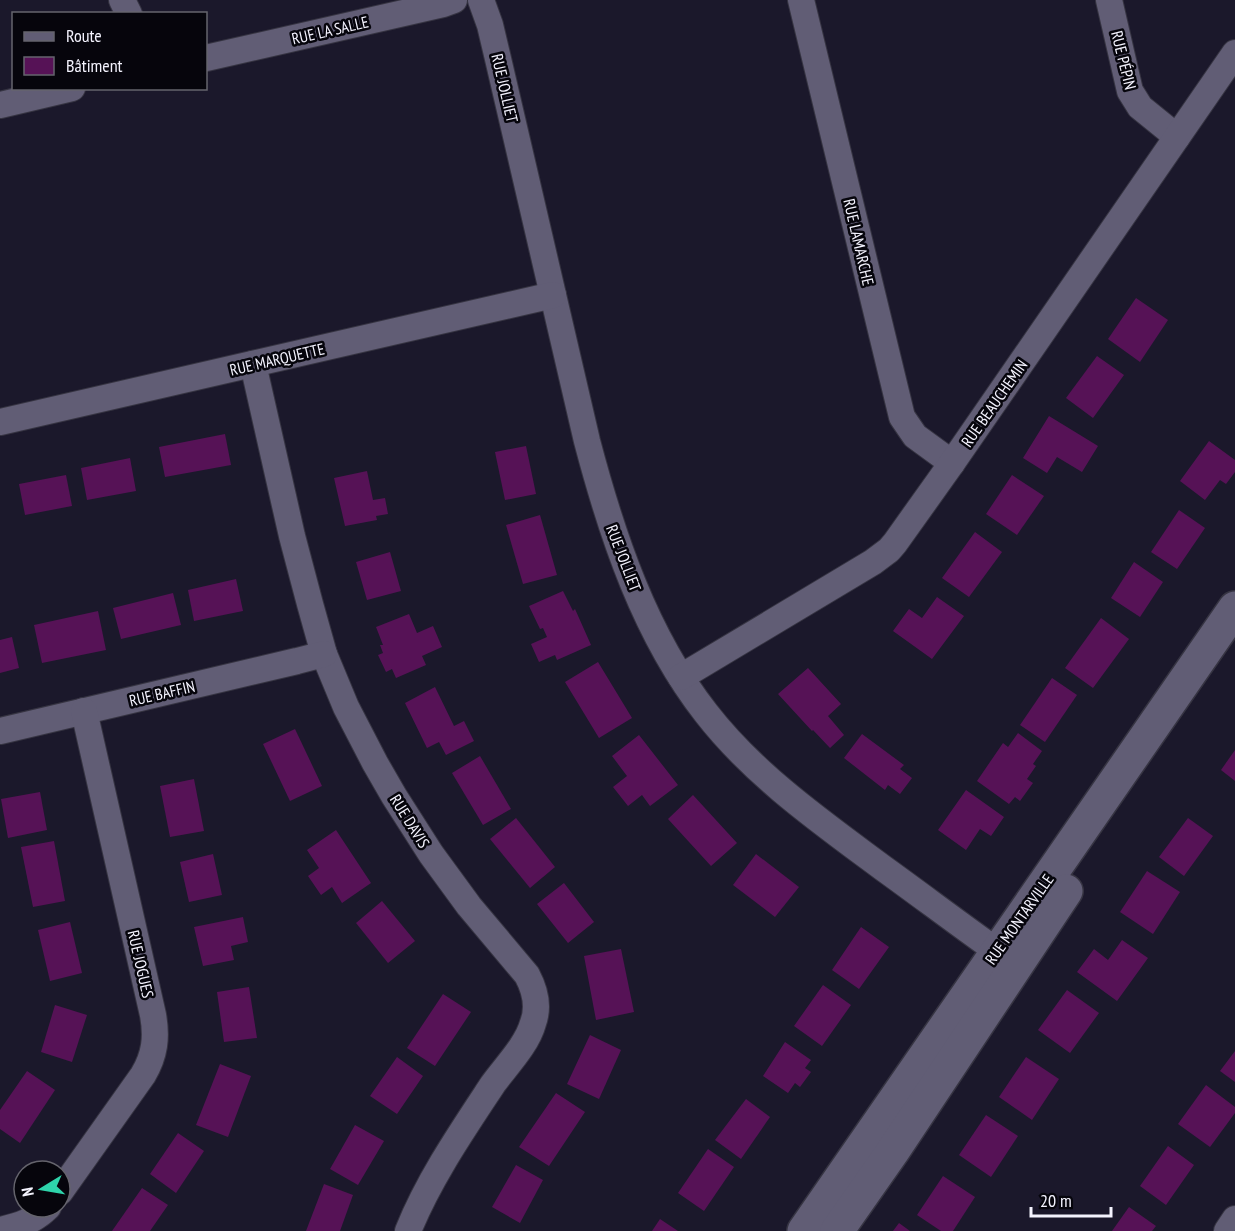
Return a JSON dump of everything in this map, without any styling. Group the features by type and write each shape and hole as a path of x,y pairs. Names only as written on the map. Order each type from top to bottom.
{"street":[{"name":"RUE LA SALLE","path":"207,58 454,0"},
{"name":"RUE JOLLIET","path":"481,0 490,25 586,441 608,517 649,618 681,677 720,730 779,788 834,832 1007,958"},
{"name":"RUE LAMARCHE","path":"801,0 902,417 915,436 952,463"},
{"name":"RUE PÉPIN","path":"1109,0 1130,91 1140,106 1177,137"},
{"name":"RUE BEAUCHEMIN","path":"681,677 889,550 952,463 1235,53"},
{"path":"0,105 64,90"},
{"name":"RUE MARQUETTE","path":"0,422 553,296"},
{"name":"RUE DAVIS","path":"253,364 292,536 324,654 346,706 375,763 431,854 484,924 527,975 536,999 535,1017 530,1033 451,1149 408,1231"},
{"name":"RUE MONTARVILLE","path":"804,1231 1007,958 1232,627"},
{"name":"RUE BAFFIN","path":"0,731 324,654"},
{"name":"RUE JOGUES","path":"72,1175 143,1075 152,1057 156,1038 153,1015 84,711"},
{"name":"RUE MONTARVILLE","path":"837,1231 894,1151 1007,958"},
{"path":"0,1230 33,1219"},
{"path":"1227,1231 1235,1219"}],"building":[{"path":"1136,298 1168,320 1140,362 1108,339"},
{"path":"1097,356 1124,375 1093,418 1066,398"},
{"path":"1049,416 1098,446 1082,472 1057,457 1047,473 1023,458"},
{"path":"225,434 231,465 165,477 159,447"},
{"path":"1209,441 1235,460 1235,472 1226,484 1220,480 1205,500 1180,481"},
{"path":"526,446 536,494 505,500 495,452"},
{"path":"130,458 136,491 87,500 81,468"},
{"path":"367,471 373,500 385,498 388,514 376,516 377,520 345,526 334,478"},
{"path":"66,475 72,506 25,515 19,484"},
{"path":"1012,475 1044,496 1017,535 986,514"},
{"path":"1179,510 1205,528 1177,569 1151,552"},
{"path":"540,515 557,575 523,584 506,525"},
{"path":"975,532 1002,552 969,597 942,578"},
{"path":"390,552 401,591 367,600 356,562"},
{"path":"1134,562 1163,582 1140,617 1111,598"},
{"path":"236,579 243,611 194,621 188,590"},
{"path":"563,591 573,611 575,609 591,645 557,660 555,655 539,662 531,644 547,637 543,628 540,629 529,606"},
{"path":"173,593 181,625 121,639 113,608"},
{"path":"937,597 964,616 932,659 893,631 909,609 922,618"},
{"path":"98,611 106,650 42,663 34,625"},
{"path":"409,614 417,633 433,626 442,647 422,656 426,665 396,678 392,669 386,672 378,655 383,653 380,645 383,645 376,627"},
{"path":"1101,618 1129,639 1093,688 1065,668"},
{"path":"12,637 19,668 0,673 0,640"},
{"path":"598,662 632,718 599,738 565,682"},
{"path":"808,668 841,704 828,716 844,735 830,748 778,694"},
{"path":"1052,678 1077,695 1045,742 1020,725"},
{"path":"435,687 454,726 464,721 474,741 446,755 439,742 427,748 405,703"},
{"path":"295,729 322,786 290,801 263,744"},
{"path":"1018,733 1042,751 1027,779 1033,783 1020,801 1015,797 1009,804 977,781 1003,743 1008,747"},
{"path":"862,734 904,765 900,769 912,778 900,794 888,785 885,790 844,758"},
{"path":"639,735 678,785 650,806 642,795 628,806 613,787 627,776 612,756"},
{"path":"1235,750 1235,781 1221,770"},
{"path":"480,756 511,809 483,825 452,773"},
{"path":"194,779 204,831 170,837 160,786"},
{"path":"966,790 1004,817 991,836 980,829 966,850 938,830"},
{"path":"40,792 47,830 8,838 1,799"},
{"path":"693,795 737,843 711,866 668,819"},
{"path":"516,818 555,867 530,888 490,839"},
{"path":"1188,818 1213,836 1184,876 1159,857"},
{"path":"336,830 371,883 342,903 332,887 321,895 308,876 319,868 307,850"},
{"path":"54,841 65,901 33,907 21,847"},
{"path":"213,854 222,895 189,902 180,862"},
{"path":"756,854 799,887 775,917 733,885"},
{"path":"1147,871 1180,892 1153,934 1120,912"},
{"path":"564,883 594,922 568,943 537,904"},
{"path":"382,901 415,941 388,963 356,923"},
{"path":"243,917 248,942 231,946 234,960 203,966 194,927"},
{"path":"70,922 82,973 50,981 38,930"},
{"path":"861,927 889,947 859,989 832,970"},
{"path":"1122,940 1148,958 1117,1001 1077,972 1094,949 1108,960"},
{"path":"621,949 634,1012 596,1020 584,956"},
{"path":"823,985 851,1005 822,1046 794,1026"},
{"path":"249,987 257,1038 224,1042 217,992"},
{"path":"1067,990 1099,1013 1070,1053 1038,1030"},
{"path":"443,994 471,1012 435,1066 407,1048"},
{"path":"55,1005 87,1015 72,1062 41,1052"},
{"path":"590,1035 621,1050 599,1099 567,1084"},
{"path":"785,1042 811,1060 805,1068 811,1072 800,1087 795,1083 788,1093 763,1076"},
{"path":"1235,1051 1235,1082 1220,1071"},
{"path":"397,1057 423,1076 397,1114 370,1096"},
{"path":"1026,1057 1059,1079 1032,1120 999,1097"},
{"path":"220,1064 251,1076 228,1137 196,1125"},
{"path":"27,1071 55,1090 20,1143 0,1129 0,1110"},
{"path":"1206,1085 1235,1107 1235,1113 1210,1147 1178,1124"},
{"path":"556,1093 585,1112 549,1166 519,1147"},
{"path":"746,1099 770,1117 741,1159 715,1140"},
{"path":"986,1115 1018,1136 991,1177 959,1155"},
{"path":"355,1125 384,1141 358,1185 330,1169"},
{"path":"178,1133 204,1151 176,1193 150,1174"},
{"path":"1168,1146 1194,1165 1166,1205 1140,1186"},
{"path":"708,1149 734,1167 704,1211 678,1193"},
{"path":"516,1165 543,1180 520,1223 492,1207"},
{"path":"943,1176 975,1197 953,1231 941,1231 917,1215"},
{"path":"324,1184 353,1195 340,1231 306,1231"},
{"path":"142,1188 168,1205 150,1231 112,1231"},
{"path":"1129,1207 1156,1226 1152,1231 1112,1231"},
{"path":"660,1219 678,1231 652,1231"},
{"path":"899,1223 910,1231 893,1231"}]}
